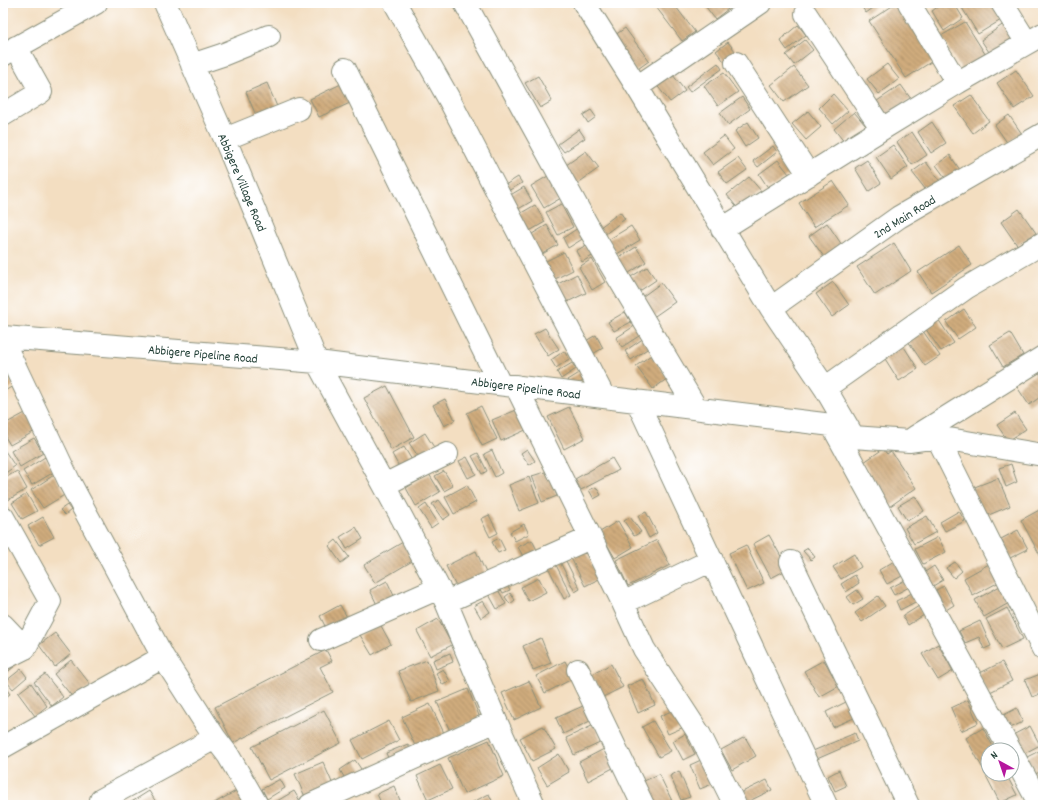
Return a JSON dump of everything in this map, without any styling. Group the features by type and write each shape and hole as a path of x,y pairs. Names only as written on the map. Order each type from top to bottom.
{"street":[{"path":"3,115 41,92 10,51 96,3"},
{"name":"Abbigere Village Road","path":"164,3 226,139 317,362 442,595 529,803"},
{"path":"395,3 449,99 604,397"},
{"path":"465,3 590,230 696,408"},
{"path":"584,3 637,87 722,229 771,308 824,388 853,437"},
{"path":"637,87 760,3"},
{"path":"909,3 957,83"},
{"path":"722,229 957,83 1035,38 1002,3"},
{"path":"806,14 882,129"},
{"path":"192,65 222,55 269,36"},
{"path":"736,63 809,175"},
{"path":"345,69 508,385 590,538 623,603 644,649 700,735 735,805"},
{"path":"226,139 299,109"},
{"name":"2nd Main Road","path":"771,308 899,217 1043,134"},
{"path":"824,388 966,288 1043,243"},
{"name":"Abbigere Pipeline Road","path":"3,337 317,362 832,425 853,437 909,441 937,438 1043,455"},
{"path":"3,341 70,483 163,657 215,738 228,755 257,805"},
{"path":"909,441 1043,357"},
{"path":"637,401 826,805"},
{"path":"832,425 1006,742"},
{"path":"937,438 1043,649"},
{"path":"384,485 447,454"},
{"path":"3,517 50,601 25,648 3,659"},
{"path":"321,640 590,538"},
{"path":"623,603 712,560"},
{"path":"791,562 908,805"},
{"path":"3,625 25,648"},
{"path":"3,747 163,657"},
{"path":"578,670 644,805"},
{"path":"310,805 496,721"},
{"path":"101,800 215,738"},
{"path":"1020,768 1040,805"}],"building":[{"path":"661,3 673,3 695,32 682,41 656,7"},
{"path":"703,3 730,3 732,6 715,19"},
{"path":"859,3 880,3 866,13"},
{"path":"897,3 901,3 937,58 906,78 869,21"},
{"path":"943,3 954,3 963,18 944,31 932,11"},
{"path":"959,3 991,3 1001,20 978,34"},
{"path":"965,22 987,57 963,72 941,36"},
{"path":"1005,23 1015,38 991,55 981,40"},
{"path":"798,25 806,35 787,50 780,40"},
{"path":"625,28 649,61 635,71 611,38"},
{"path":"805,40 813,50 794,65 786,55"},
{"path":"728,42 739,56 727,65 716,51"},
{"path":"718,63 722,69 690,92 686,87"},
{"path":"887,64 899,79 879,94 867,79"},
{"path":"794,67 808,85 784,102 771,85"},
{"path":"1016,70 1034,96 1014,109 997,83"},
{"path":"670,71 685,91 670,102 655,83"},
{"path":"724,73 738,92 718,106 704,86"},
{"path":"538,76 552,101 540,108 525,83"},
{"path":"267,83 278,109 257,118 246,92"},
{"path":"341,84 350,103 319,117 310,99"},
{"path":"901,85 911,99 887,116 877,101"},
{"path":"833,94 848,111 833,124 819,108"},
{"path":"971,95 989,121 973,133 954,106"},
{"path":"742,97 750,109 728,125 720,113"},
{"path":"591,110 596,117 588,123 583,115"},
{"path":"808,111 821,127 806,140 792,124"},
{"path":"854,112 866,126 845,143 834,129"},
{"path":"1009,115 1022,134 1008,144 995,125"},
{"path":"748,122 758,138 745,147 735,131"},
{"path":"932,122 946,143 931,153 918,132"},
{"path":"579,129 585,138 564,152 558,144"},
{"path":"912,132 927,155 912,165 897,142"},
{"path":"724,136 734,149 713,165 703,152"},
{"path":"893,145 908,167 891,179 876,157"},
{"path":"773,146 777,152 758,167 753,161"},
{"path":"586,151 599,168 574,186 562,168"},
{"path":"950,155 960,170 947,180 936,165"},
{"path":"738,158 747,170 727,184 718,172"},
{"path":"778,160 789,174 769,189 759,174"},
{"path":"867,160 881,183 869,191 855,168"},
{"path":"926,162 942,184 929,194 912,172"},
{"path":"548,176 561,198 544,208 531,186"},
{"path":"518,177 522,183 506,192 502,187"},
{"path":"749,177 762,192 739,210 727,195"},
{"path":"833,181 849,205 814,227 799,203"},
{"path":"524,187 532,201 515,211 507,197"},
{"path":"561,204 573,227 558,235 546,212"},
{"path":"535,205 545,222 526,233 516,216"},
{"path":"1019,209 1036,233 1017,245 1001,222"},
{"path":"620,212 625,219 604,235 599,228"},
{"path":"827,223 842,245 824,257 809,236"},
{"path":"547,225 558,245 537,257 527,237"},
{"path":"631,226 640,240 617,254 608,240"},
{"path":"578,228 584,238 568,248 563,238"},
{"path":"894,243 911,271 875,295 857,267"},
{"path":"588,244 594,255 582,262 576,251"},
{"path":"959,245 972,265 931,292 918,272"},
{"path":"636,247 646,262 626,275 616,260"},
{"path":"564,252 573,270 553,280 544,262"},
{"path":"592,259 605,282 592,290 579,267"},
{"path":"647,267 656,280 638,292 629,278"},
{"path":"577,274 586,293 563,304 554,286"},
{"path":"833,282 849,305 832,317 816,294"},
{"path":"661,283 675,302 652,318 639,299"},
{"path":"964,309 976,327 958,339 946,322"},
{"path":"625,312 631,322 614,331 608,322"},
{"path":"936,316 954,343 941,351 923,325"},
{"path":"636,325 642,334 622,347 616,338"},
{"path":"545,328 559,349 548,356 534,334"},
{"path":"923,331 940,356 925,366 908,341"},
{"path":"1010,333 1023,355 1003,367 990,345"},
{"path":"596,335 603,348 591,355 584,342"},
{"path":"644,338 650,347 631,360 625,351"},
{"path":"901,342 918,369 899,381 882,354"},
{"path":"564,351 569,359 556,368 551,360"},
{"path":"651,355 668,378 653,389 636,366"},
{"path":"572,363 576,369 561,379 557,372"},
{"path":"3,370 13,386 3,392"},
{"path":"581,372 585,380 573,387 568,380"},
{"path":"1039,372 1043,379 1043,395 1029,405 1017,387"},
{"path":"387,386 414,437 391,450 364,398"},
{"path":"445,399 455,420 444,426 433,405"},
{"path":"481,406 497,439 482,446 467,413"},
{"path":"569,407 585,438 564,449 548,417"},
{"path":"519,409 528,429 501,441 492,420"},
{"path":"27,412 37,430 10,445 3,433 3,425"},
{"path":"1015,413 1026,429 1008,441 997,425"},
{"path":"425,433 437,452 422,462 409,443"},
{"path":"34,438 43,453 20,467 11,451"},
{"path":"404,447 415,465 402,472 392,454"},
{"path":"527,449 535,461 529,465 521,453"},
{"path":"883,449 887,454 891,451 916,488 889,507 864,462"},
{"path":"492,450 502,473 495,477 484,454"},
{"path":"5,451 15,466 3,475 3,452"},
{"path":"478,453 487,471 482,474 472,456"},
{"path":"45,457 54,472 32,485 23,471"},
{"path":"467,457 476,474 468,478 459,461"},
{"path":"612,458 619,470 581,490 575,479"},
{"path":"1011,464 1017,482 1006,487 999,468"},
{"path":"17,471 27,489 3,503 3,479"},
{"path":"444,471 453,486 444,491 435,476"},
{"path":"548,471 557,496 542,502 532,476"},
{"path":"429,474 440,492 416,506 406,488"},
{"path":"54,475 66,494 43,508 31,490"},
{"path":"529,477 539,503 519,511 509,485"},
{"path":"998,478 1010,506 984,517 972,488"},
{"path":"467,485 476,502 454,514 445,497"},
{"path":"596,487 601,495 594,499 589,490"},
{"path":"27,494 37,511 22,519 12,503"},
{"path":"915,496 924,511 907,521 898,506"},
{"path":"439,500 450,515 443,520 432,504"},
{"path":"426,504 438,523 431,528 419,509"},
{"path":"67,505 71,510 65,515 60,510"},
{"path":"1043,508 1043,561 1021,520"},
{"path":"959,511 965,521 945,531 940,522"},
{"path":"646,512 657,533 649,538 638,516"},
{"path":"489,515 498,533 490,537 481,519"},
{"path":"927,516 936,532 914,544 905,528"},
{"path":"43,517 54,537 39,545 28,526"},
{"path":"630,517 641,532 634,536 624,521"},
{"path":"618,521 633,547 615,558 600,532"},
{"path":"524,524 529,534 515,541 510,532"},
{"path":"356,527 363,539 347,549 340,537"},
{"path":"1018,530 1028,549 1010,558 1001,539"},
{"path":"769,535 788,569 771,578 753,544"},
{"path":"938,537 946,552 923,564 915,549"},
{"path":"499,538 505,550 498,553 492,542"},
{"path":"336,540 349,557 341,563 329,546"},
{"path":"532,540 538,552 525,560 518,547"},
{"path":"657,540 670,565 628,586 616,560"},
{"path":"403,542 414,560 375,583 364,565"},
{"path":"746,545 764,583 747,591 729,553"},
{"path":"808,548 815,557 811,560 803,551"},
{"path":"476,551 488,577 458,591 446,566"},
{"path":"585,551 599,579 585,586 571,558"},
{"path":"854,554 861,567 841,579 833,567"},
{"path":"565,559 580,589 575,592 560,562"},
{"path":"896,560 904,575 887,584 879,570"},
{"path":"955,562 962,571 954,578 946,568"},
{"path":"555,563 571,595 564,599 548,567"},
{"path":"989,564 999,582 973,596 964,578"},
{"path":"934,566 943,580 933,586 925,572"},
{"path":"855,575 859,583 846,592 841,584"},
{"path":"504,577 510,590 503,593 496,581"},
{"path":"539,578 546,592 528,601 521,587"},
{"path":"909,578 913,585 894,595 890,588"},
{"path":"387,581 396,600 379,609 370,590"},
{"path":"496,586 506,604 497,609 487,591"},
{"path":"944,586 954,605 946,610 936,590"},
{"path":"1000,586 1009,603 984,617 975,600"},
{"path":"857,590 863,599 853,605 847,597"},
{"path":"914,592 919,600 900,610 896,601"},
{"path":"510,593 515,600 510,604 505,597"},
{"path":"878,596 885,606 862,622 855,613"},
{"path":"483,601 490,612 481,618 474,606"},
{"path":"340,605 351,624 330,636 320,616"},
{"path":"919,606 924,615 908,625 903,616"},
{"path":"1007,608 1023,639 1002,649 986,619"},
{"path":"438,619 452,645 430,656 417,631"},
{"path":"980,621 991,646 984,649 979,637 965,643 959,631"},
{"path":"380,624 391,644 372,655 360,635"},
{"path":"55,633 71,654 55,667 39,645"},
{"path":"541,638 551,663 533,670 523,646"},
{"path":"938,644 953,671 938,680 922,654"},
{"path":"326,650 332,661 320,667 333,692 233,743 215,707"},
{"path":"450,653 453,662 436,669 433,660"},
{"path":"11,659 16,665 3,676 3,665"},
{"path":"71,660 91,685 74,699 54,674"},
{"path":"427,660 439,691 411,702 398,671"},
{"path":"824,660 839,686 819,697 804,671"},
{"path":"565,661 574,678 545,693 536,676"},
{"path":"1002,662 1012,681 988,693 978,674"},
{"path":"611,664 623,687 603,697 591,675"},
{"path":"21,669 27,677 13,689 6,681"},
{"path":"443,669 450,681 443,685 436,673"},
{"path":"1043,673 1043,693 1032,697 1025,680"},
{"path":"45,674 63,697 52,706 34,682"},
{"path":"643,679 655,705 638,713 627,686"},
{"path":"529,681 541,707 514,720 502,693"},
{"path":"31,683 47,706 35,716 18,693"},
{"path":"3,685 10,694 3,699"},
{"path":"468,689 480,718 450,731 437,702"},
{"path":"968,700 978,723 961,731 951,708"},
{"path":"846,702 854,718 833,727 826,712"},
{"path":"430,704 445,735 416,748 402,717"},
{"path":"583,706 590,721 563,734 556,718"},
{"path":"1017,708 1023,722 1006,730 1000,717"},
{"path":"676,709 684,727 668,734 660,716"},
{"path":"324,710 341,743 269,780 252,747"},
{"path":"389,721 399,740 362,759 352,740"},
{"path":"653,721 671,751 659,757 642,727"},
{"path":"594,725 602,742 574,755 566,738"},
{"path":"543,726 556,749 532,761 520,738"},
{"path":"1030,726 1040,745 1021,755 1020,742 1014,742 1011,736"},
{"path":"983,728 991,742 980,742 980,763 966,738"},
{"path":"855,733 858,741 817,759 813,751"},
{"path":"685,734 695,754 683,760 673,741"},
{"path":"745,737 756,756 732,770 721,750"},
{"path":"489,740 504,776 464,794 448,758"},
{"path":"408,744 412,754 390,763 386,753"},
{"path":"604,749 613,768 588,781 579,762"},
{"path":"1043,749 1043,770 1032,776 1023,759"},
{"path":"559,754 569,772 547,785 537,768"},
{"path":"355,760 363,772 347,782 340,770"},
{"path":"701,760 712,784 700,789 690,765"},
{"path":"323,762 334,787 306,799 295,774"},
{"path":"440,765 452,789 428,800 417,776"},
{"path":"839,770 846,786 835,791 828,776"},
{"path":"679,771 690,797 681,800 670,776"},
{"path":"659,774 673,803 668,805 653,805 642,782"},
{"path":"1043,776 1043,794 1034,780"},
{"path":"280,779 285,788 267,799 262,789"},
{"path":"767,780 772,790 745,803 740,793"},
{"path":"989,782 1010,782 1017,795 1000,803"},
{"path":"394,786 402,805 382,805 377,794"},
{"path":"243,787 254,805 211,805"},
{"path":"149,791 156,802 151,805 132,805 130,803"},
{"path":"294,791 300,801 295,805 272,804"},
{"path":"489,794 494,805 467,805"}]}
